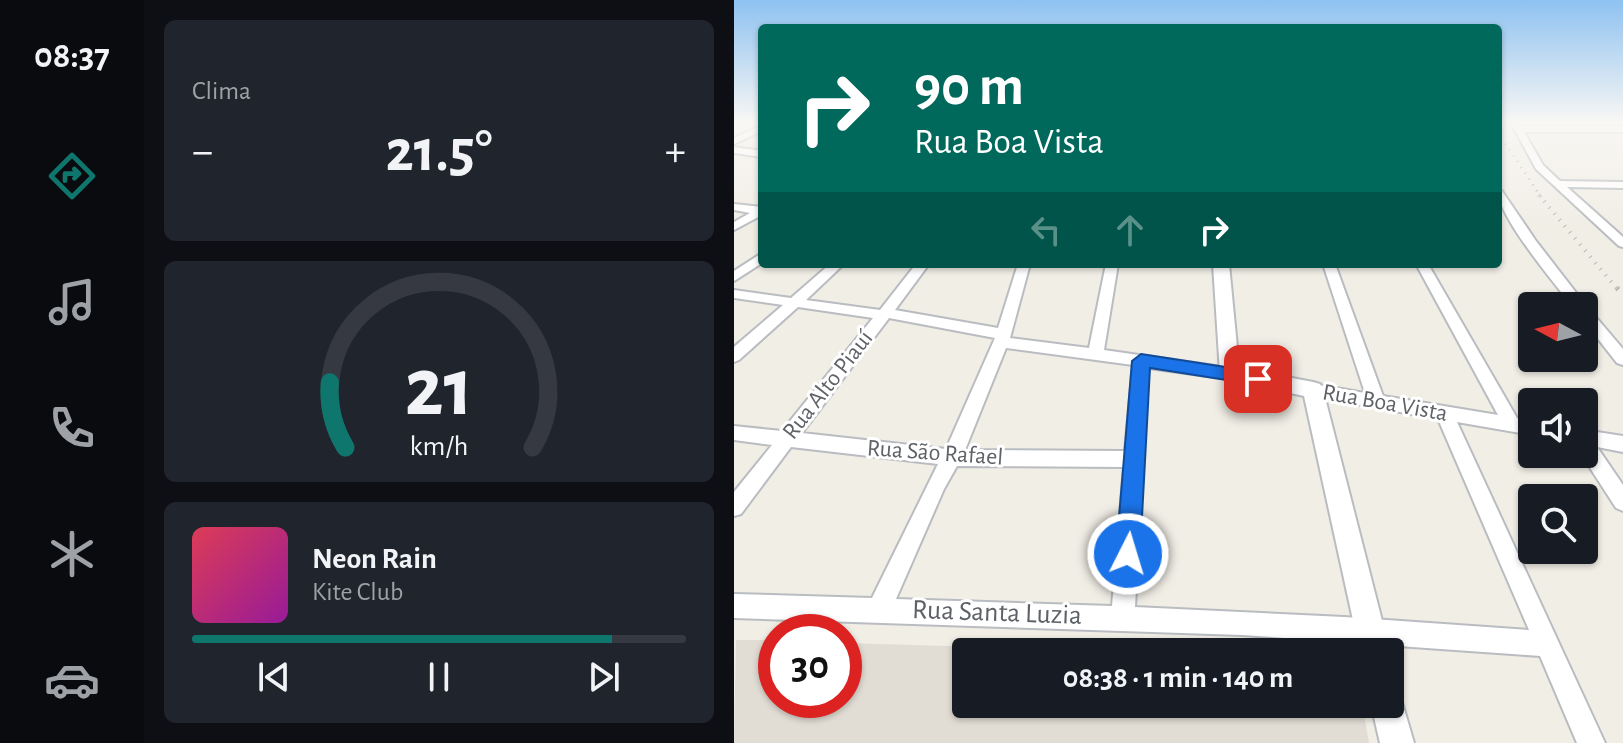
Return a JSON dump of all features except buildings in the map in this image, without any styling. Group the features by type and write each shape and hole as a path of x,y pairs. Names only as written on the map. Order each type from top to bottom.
{"street":[{"path":"1534,158 1539,167 1623,243"},
{"path":"1557,184 1622,186"},
{"path":"734,207 758,210"},
{"path":"1503,207 1568,292"},
{"path":"734,227 758,212"},
{"path":"734,277 758,260"},
{"path":"734,356 833,268"},
{"name":"Rua Alto Piauí","path":"734,507 920,268"},
{"path":"879,610 936,484 952,458 1002,338 1023,268"},
{"path":"1096,353 1111,268"},
{"path":"1221,268 1230,373"},
{"path":"1330,268 1377,402"},
{"path":"1424,268 1512,425"},
{"name":"Rua Boa Vista","path":"734,294 885,314 1002,338 1230,373 1518,426"},
{"path":"1598,329 1623,359"},
{"path":"1123,617 1141,361"},
{"path":"1313,390 1372,638"},
{"path":"1445,414 1591,743"},
{"name":"Rua São Rafael","path":"734,433 952,458 1136,459"},
{"path":"1598,440 1623,444"},
{"path":"1598,464 1623,502"},
{"name":"Rua Santa Luzia","path":"734,606 1123,617 1350,638"},
{"name":"Rua Santa Luzia","path":"1404,641 1547,644"},
{"path":"1391,718 1397,743"}],"shaded area":[{"path":"736,640 758,640 758,718 862,718 862,644 952,646 952,718 1365,718 1369,743 734,743"}],"railway":[{"path":"1515,158 1541,197"},
{"path":"1539,195 1618,290"},
{"path":"1617,288 1623,295"}],"route":[{"path":"1128,554 1141,361 1258,379"}]}
